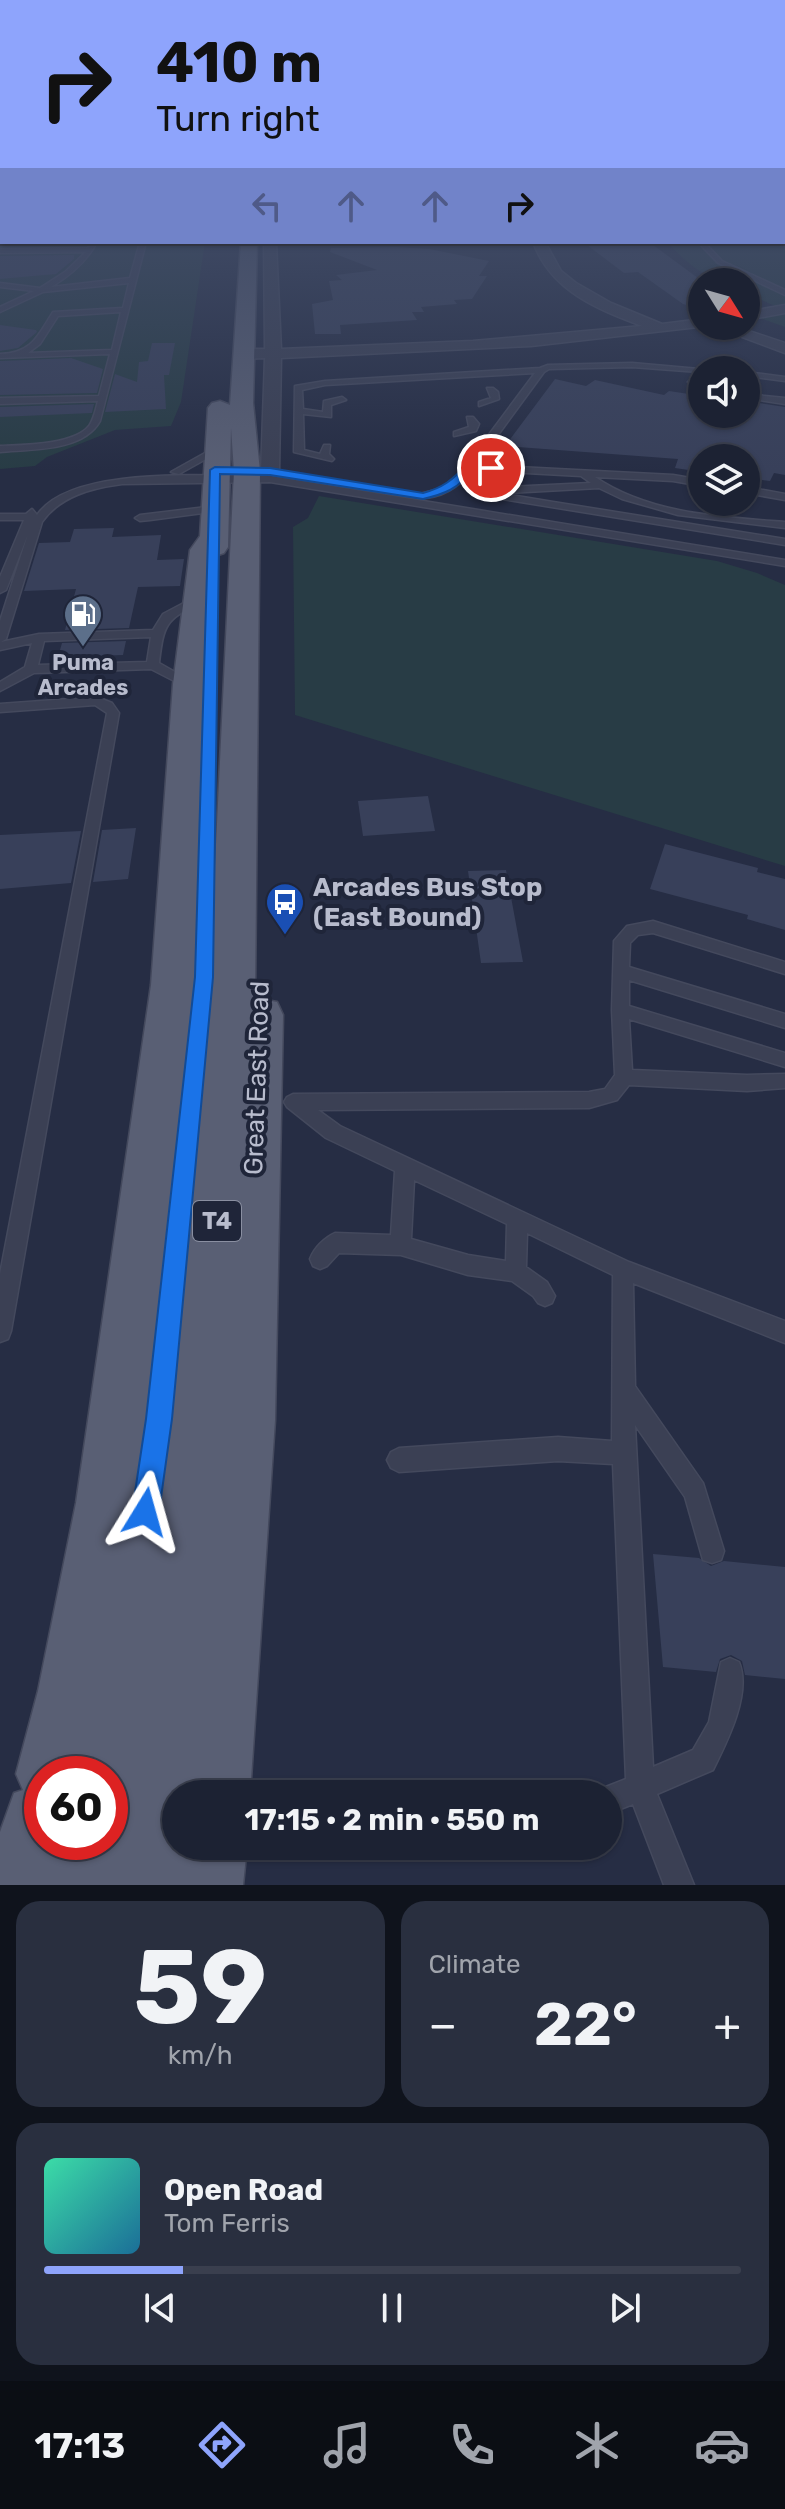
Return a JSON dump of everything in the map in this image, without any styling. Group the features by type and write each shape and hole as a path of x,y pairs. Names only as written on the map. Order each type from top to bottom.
{"main road":[{"name":"Great East Road","path":"143,1885 169,1705 207,1354 233,991 234,295"},
{"name":"Great East Road","path":"107,1756 159,1419 202,1004 247,295"},
{"name":"Great East Road","path":"59,1756 75,1691 113,1472 174,985 172,674 199,598 204,550 235,486"},
{"name":"Great East Road","path":"212,1780 276,1102 263,627 251,520 235,486"},
{"path":"26,1885 32,1860"},
{"path":"84,1885 89,1860"},
{"path":"203,1885 206,1860"}],"street":[{"path":"235,486 273,353 271,295"},
{"path":"587,295 662,329"},
{"path":"760,313 785,309"},
{"path":"244,354 464,346 688,325"},
{"path":"760,340 785,348"}],"lane":[{"path":"0,310 31,295"},
{"path":"0,449 46,444 78,436 91,429 103,398 130,295"},
{"path":"22,354 37,342 56,314 126,310"},
{"path":"0,356 115,352"},
{"path":"334,439 324,455 329,459 299,452 298,388 310,384 541,370 570,364 688,369"},
{"path":"423,496 442,491 458,482 541,370"},
{"path":"483,374 532,383"},
{"path":"760,376 785,379"},
{"path":"482,404 495,399 495,394 490,390"},
{"path":"0,401 103,398"},
{"path":"760,398 785,401"},
{"path":"298,411 328,415 327,403 342,400"},
{"path":"457,434 477,422 503,424"},
{"path":"469,467 582,472 688,482"},
{"path":"491,468 480,485 496,495 785,542"},
{"path":"176,472 235,486"},
{"path":"0,639 37,504 72,486 125,474 176,472 235,486 785,563"},
{"path":"582,472 598,485 640,502 785,525"},
{"path":"0,590 35,517 70,494 122,481 423,496 785,554"},
{"path":"487,490 598,485"},
{"path":"140,518 235,486"},
{"path":"760,493 785,497"},
{"path":"617,516 640,502"},
{"path":"0,517 35,517"},
{"path":"157,633 167,616 199,598"},
{"path":"0,646 39,638 157,633"},
{"path":"0,687 31,669 172,674 157,633"},
{"path":"31,669 39,638"},
{"path":"0,708 97,701 108,706 113,713 0,1331"},
{"path":"276,1102 589,1100 611,1095 624,1077 620,1010 622,941 633,930 653,927 785,968"},
{"path":"621,971 785,1021"},
{"path":"620,1010 785,1060"},
{"path":"624,1077 747,1083 785,1081"},
{"path":"276,1102 623,1269 785,1332"},
{"path":"401,1245 405,1166"},
{"path":"516,1272 517,1219"},
{"path":"320,1259 335,1243 401,1245 468,1265 516,1272 545,1296"},
{"path":"623,1269 624,1453 640,1787 679,1885"},
{"path":"624,1390 695,1491 712,1551"},
{"path":"399,1460 558,1449 624,1453"},
{"path":"622,1794 703,1760 722,1725 730,1671"}],"shaded area":[{"path":"0,295 197,295 181,402 171,426 115,430 47,457 35,466 0,469"},
{"path":"760,295 785,295 785,327 760,318 760,310 775,306 760,299"},
{"path":"319,496 717,561 785,585 785,866 295,715 293,527 308,518"}],"building":[{"path":"332,295 475,295 472,299 454,300 457,304 421,307 424,312 412,312 417,320 340,325 341,334 315,334 312,304 333,300"},
{"path":"670,295 688,295 688,305 683,304"},
{"path":"0,325 37,332 18,348 0,351"},
{"path":"152,343 175,343 169,375 164,375 166,409 105,412 115,374 137,382 139,362 148,361"},
{"path":"71,358 103,369 97,393 0,395 0,361"},
{"path":"555,379 586,386 595,380 664,395 669,391 688,394 688,428 760,428 760,403 785,407 785,475 774,473 770,481 760,480 760,444 688,444 688,470 675,468 678,459 505,446"},
{"path":"94,404 92,413 0,417 0,407"},
{"path":"114,528 112,537 161,535 157,560 184,559 180,586 138,587 129,628 65,630 76,589 24,591 39,543 70,542 74,529"},
{"name":"Puma Arcades","path":"126,641 123,655 58,657 62,643"},
{"path":"428,796 435,831 363,836 358,801"},
{"path":"136,828 128,879 93,882 102,830"},
{"path":"81,831 71,883 0,889 0,835"},
{"path":"665,844 758,868 757,872 785,879 785,930 747,919 748,915 650,889"},
{"path":"506,870 523,962 481,963 468,871"},
{"path":"653,1554 699,1558 711,1566 724,1561 785,1567 785,1679 745,1675 742,1661 731,1655 720,1659 716,1672 663,1667"}],"place":[{"name":"Puma Arcades","path":"83,648"},
{"name":"Arcades Bus Stop (East Bound)","path":"285,936"}],"route":[{"path":"145,1512 159,1419 204,977 215,470 270,472 423,496 442,491 458,482 469,467 491,468"}]}
